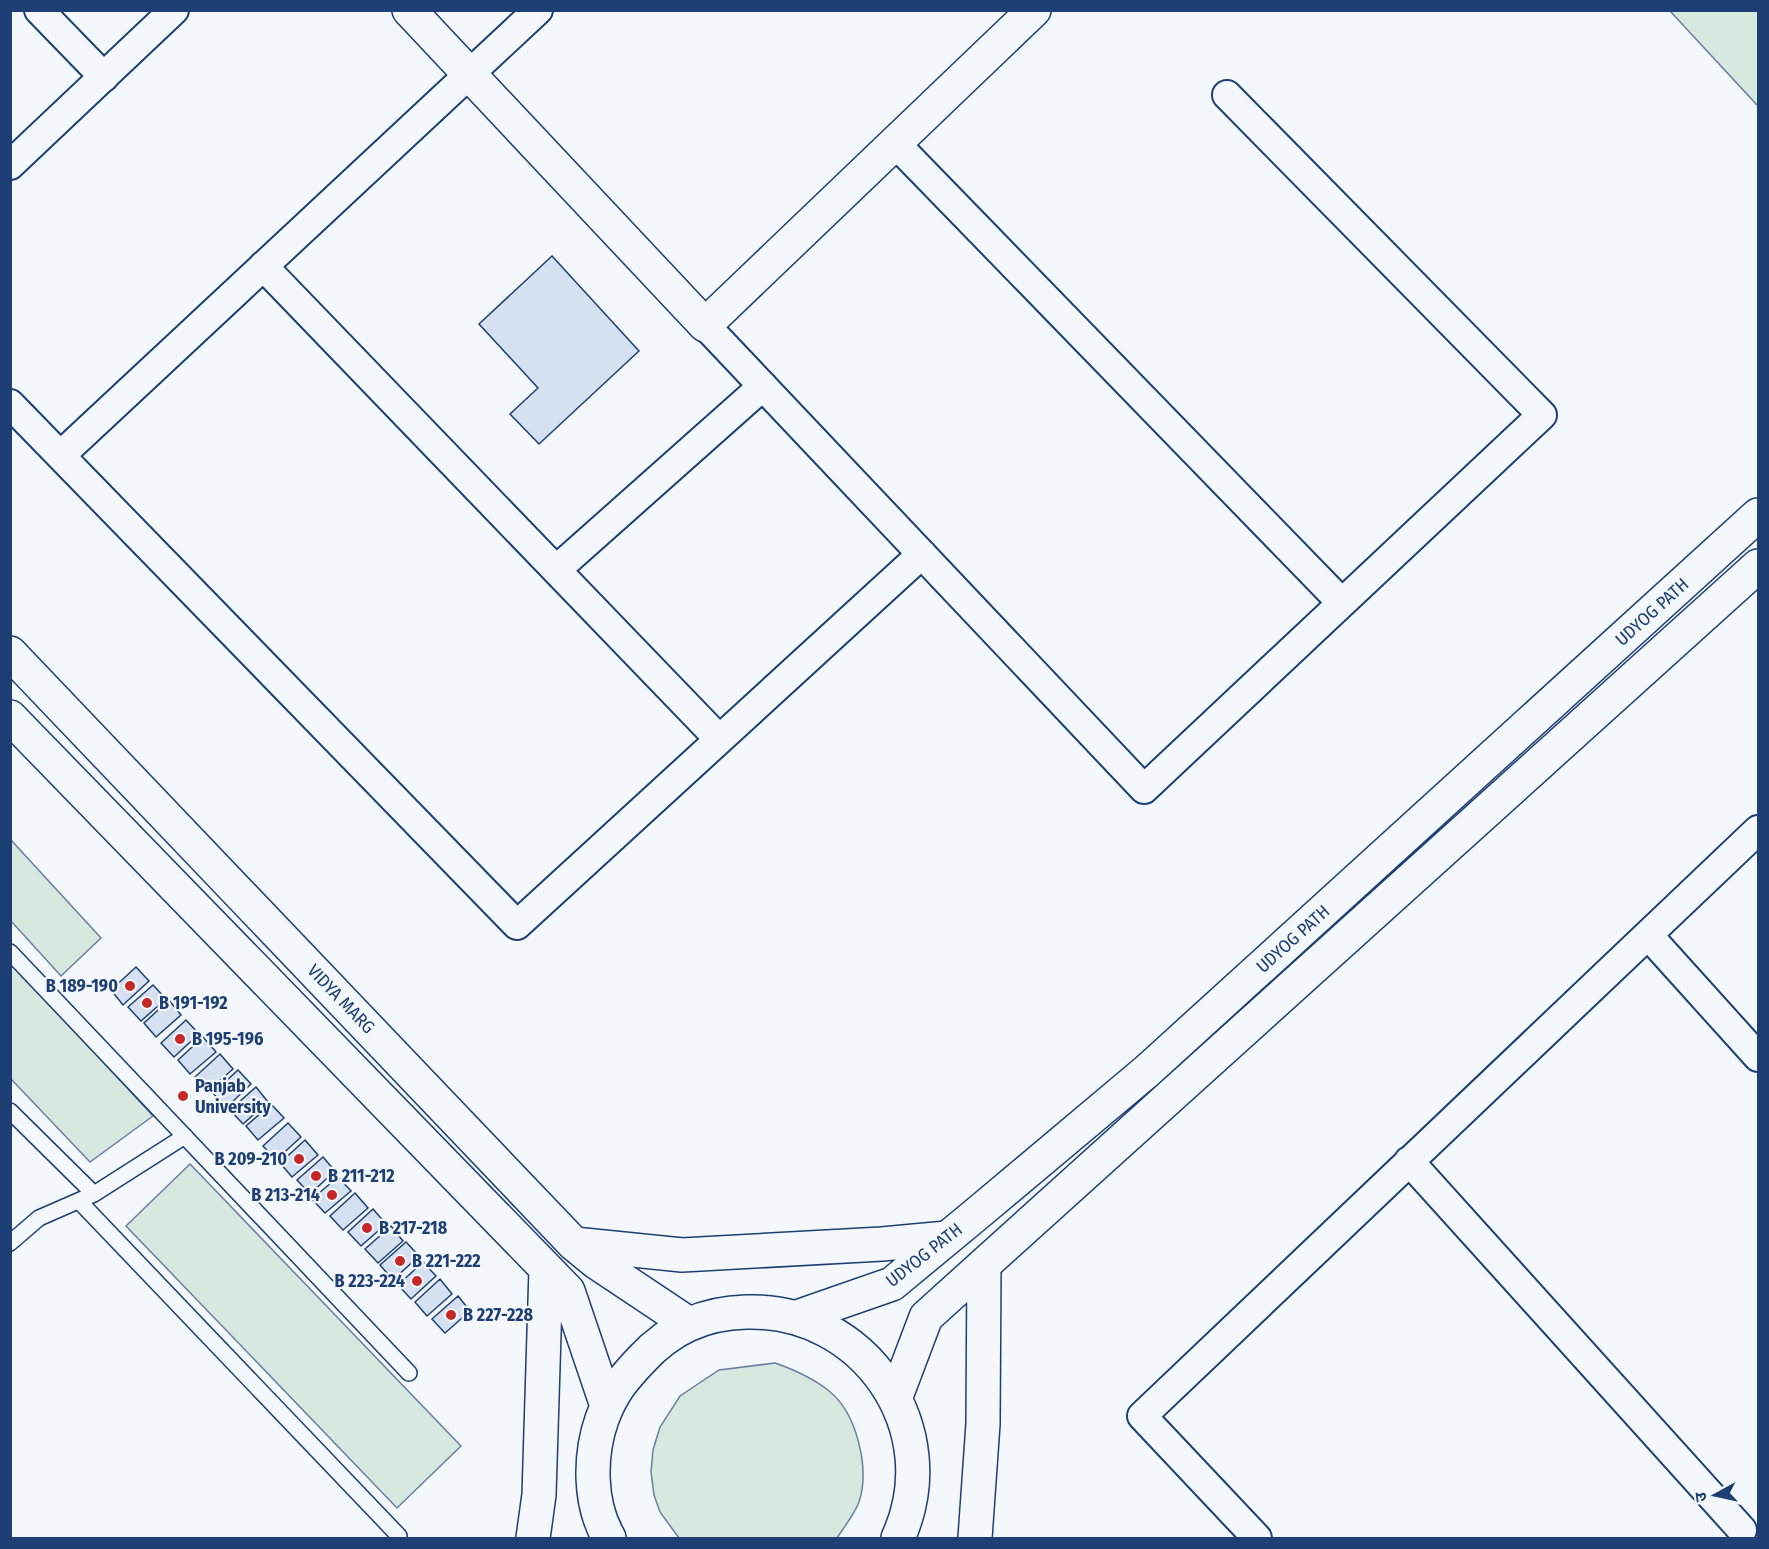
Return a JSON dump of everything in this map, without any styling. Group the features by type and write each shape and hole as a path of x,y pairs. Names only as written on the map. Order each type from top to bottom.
{"main road":[{"path":"409,10 705,325 1034,10"},
{"name":"UDYOG PATH","path":"797,1317 892,1284 1147,1071 1758,515"},
{"name":"UDYOG PATH","path":"895,1399 926,1317 1758,566"},
{"name":"VIDYA MARG","path":"10,653 574,1244 596,1262 689,1324"},
{"path":"10,717 568,1292 607,1406"},
{"path":"574,1244 682,1255 882,1245 947,1238"},
{"path":"975,1539 983,1424 984,1265"},
{"path":"533,1539 539,1495 546,1269"},
{"path":"609,1539 597,1508 593,1476 595,1448 607,1406 620,1382 658,1342 689,1324 731,1312 764,1311 797,1317 828,1329 846,1341 879,1374 895,1399 905,1422 912,1461 912,1489 900,1537"},
{"path":"583,1539 597,1508"}],"street":[{"path":"39,10 104,77"},
{"path":"10,165 174,10"},
{"path":"61,455 538,10"},
{"path":"705,325 1144,789 1542,415 1227,95"},
{"path":"895,143 1342,603"},
{"path":"263,266 719,739"},
{"path":"556,570 763,386"},
{"path":"10,404 517,925 922,554"},
{"path":"1257,1539 1142,1416 1758,830"},
{"path":"1648,935 1758,1057"},
{"path":"1409,1161 1745,1527"}],"lane":[{"path":"10,951 409,1373"},
{"path":"10,1111 94,1194"},
{"path":"10,1243 39,1218 94,1194 185,1136"},
{"path":"79,1201 399,1536"}],"shaded area":[{"path":"1670,11 1758,11 1758,106"},
{"path":"11,840 101,938 61,976 11,921"},
{"path":"10,961 153,1116 90,1162 11,1079"},
{"path":"190,1164 461,1446 397,1508 126,1226"},
{"path":"775,1363 790,1368 823,1386 839,1401 847,1413 859,1442 862,1458 862,1489 854,1512 837,1538 679,1538 660,1512 654,1495 651,1472 653,1450 660,1427 680,1396 719,1370"}],"building":[{"path":"552,256 639,351 539,444 510,414 538,388 479,324"},
{"name":"B 189-190","path":"136,967 149,981 123,1005 111,990"},
{"name":"B 191-192","path":"153,985 166,999 141,1021 128,1007"},
{"path":"169,1000 181,1015 156,1037 144,1023"},
{"name":"B 195-196","path":"186,1020 199,1034 174,1057 161,1043"},
{"path":"203,1037 216,1052 190,1074 178,1060"},
{"path":"220,1054 233,1069 208,1091 195,1077"},
{"path":"238,1070 251,1084 226,1108 213,1093"},
{"path":"256,1087 268,1102 243,1124 230,1110"},
{"path":"271,1104 284,1118 258,1140 246,1126"},
{"path":"288,1123 301,1137 276,1160 263,1146"},
{"name":"B 209-210","path":"305,1140 318,1155 292,1177 280,1163"},
{"name":"B 211-212","path":"323,1157 335,1171 310,1194 297,1180"},
{"name":"B 213-214","path":"338,1177 351,1191 325,1213 312,1199"},
{"path":"355,1193 368,1208 343,1230 330,1216"},
{"name":"B 217-218","path":"373,1209 386,1224 361,1246 348,1232"},
{"path":"391,1226 403,1241 378,1263 365,1249"},
{"name":"B 221-222","path":"406,1242 419,1256 393,1280 380,1265"},
{"name":"B 223-224","path":"423,1262 436,1276 411,1299 398,1285"},
{"path":"440,1279 452,1294 427,1316 415,1302"},
{"name":"B 227-228","path":"458,1296 470,1311 445,1333 432,1319"}],"place":[{"name":"B 189-190","path":"130,986"},
{"name":"B 191-192","path":"147,1003"},
{"name":"B 195-196","path":"180,1039"},
{"name":"Panjab University","path":"183,1096"},
{"name":"B 209-210","path":"299,1159"},
{"name":"B 211-212","path":"316,1176"},
{"name":"B 213-214","path":"332,1195"},
{"name":"B 217-218","path":"367,1228"},
{"name":"B 221-222","path":"400,1261"},
{"name":"B 223-224","path":"417,1281"},
{"name":"B 227-228","path":"451,1315"}]}
